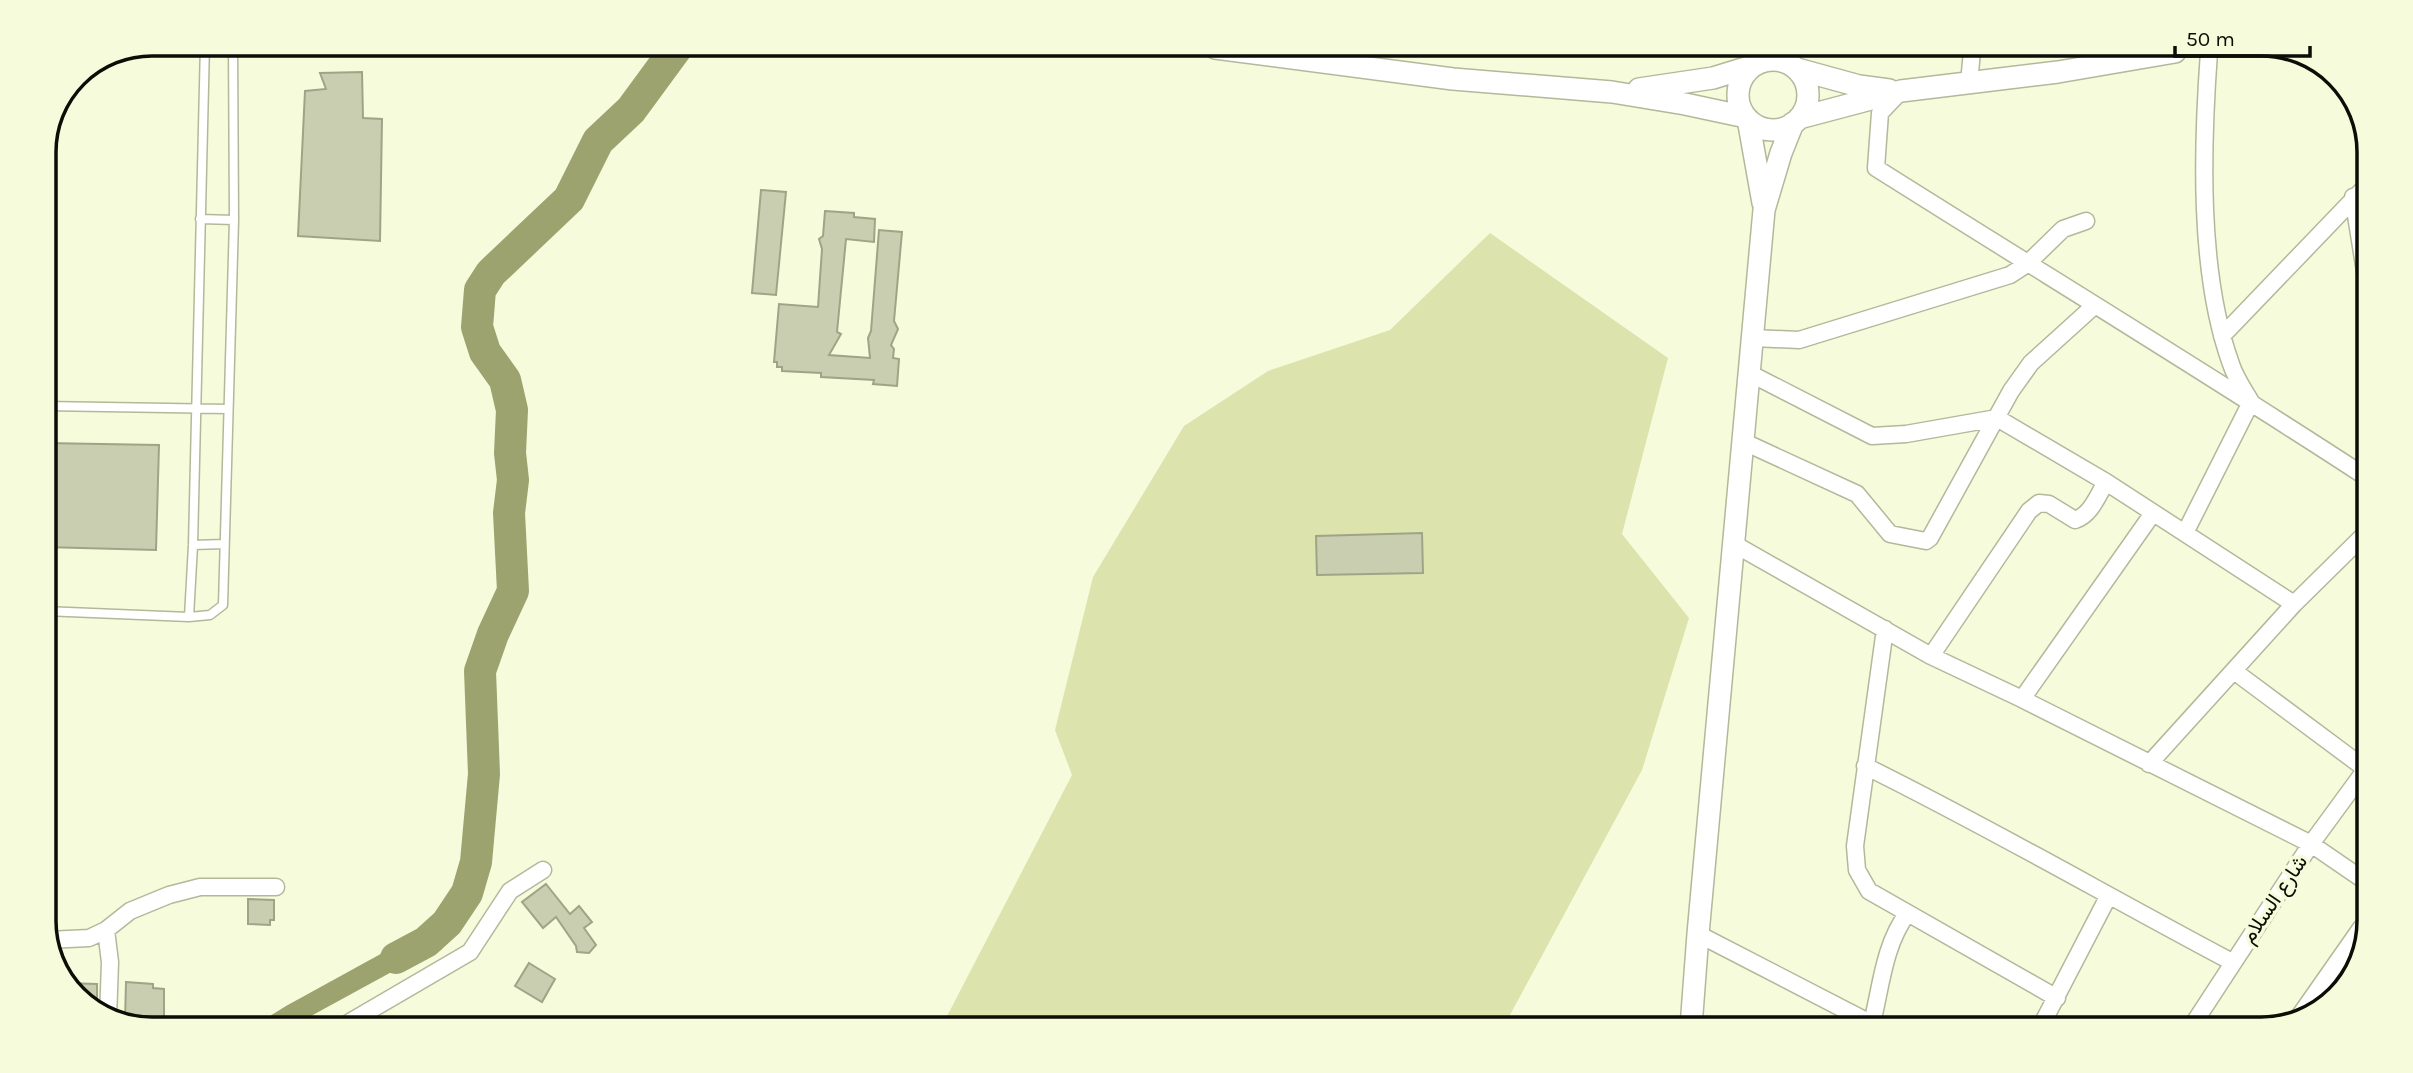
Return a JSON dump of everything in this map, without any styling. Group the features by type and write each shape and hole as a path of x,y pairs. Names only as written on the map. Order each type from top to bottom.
{"main road":[{"path":"1276,56 1453,79 1612,92 1747,118 1765,129 1784,128 1796,121 1901,91 2058,72 2152,56"},
{"path":"1612,92 1692,82 1755,60 1792,62 1859,86 1901,91"},
{"path":"1755,60 1745,74 1738,96 1740,107 1747,118 1764,210"},
{"path":"1692,1017 1764,210 1781,153 1796,121 1805,109 1807,88 1792,62"}],"street":[{"path":"1969,83 1972,56"},
{"path":"2209,56 2204,192 2212,280 2222,336 2231,367 2251,402"},
{"path":"1901,91 1880,113 1875,168 2357,471"},
{"path":"2222,336 2357,194"},
{"path":"2353,198 2357,223"},
{"path":"1752,338 1798,340 2010,275 2027,264 2063,229 2086,220"},
{"path":"1742,441 1857,494 1890,534 1926,541 2011,391 2031,363 2094,306"},
{"path":"1749,373 1872,436 1906,434 1997,418 2106,482 2294,604"},
{"path":"2185,533 2251,402"},
{"path":"1931,656 2029,511 2039,503 2049,504 2076,520 2079,519 2085,516 2106,482"},
{"path":"2022,699 2152,513"},
{"path":"2149,764 2294,604 2357,542"},
{"path":"1734,544 1931,656 2311,844 2357,876"},
{"path":"1885,629 1865,766 1856,846 1857,870 1868,891 2057,998"},
{"path":"2234,671 2357,763"},
{"path":"1865,766 1959,813 2108,897 2232,962"},
{"name":"شارع السلام","path":"2198,1017 2311,844 2357,780"},
{"path":"359,1017 470,952 510,891 543,870"},
{"path":"58,940 89,938 106,930 130,911 169,895 200,887 276,887"},
{"path":"2046,1017 2108,897"},
{"path":"1878,1017 1890,947 1907,914"},
{"path":"106,930 110,962 108,1006"},
{"path":"1698,934 1859,1017"},
{"path":"2307,1005 2355,936"}],"lane":[{"path":"189,617 205,56"},
{"path":"56,611 189,617 210,615 223,605 234,220 233,56"},
{"path":"200,219 234,220"},
{"path":"56,406 228,409"},
{"path":"193,545 224,544"}],"shaded area":[{"path":"1490,233 1668,358 1622,534 1689,618 1642,770 1509,1017 947,1017 1072,775 1055,730 1093,577 1184,426 1268,371 1390,330"},
{"path":"423,925 442,950 430,951 309,1017 268,1017 286,1006 417,934"}],"building":[{"path":"362,72 363,118 382,119 380,241 298,236 305,91 326,89 320,73"},
{"path":"761,190 786,192 776,295 752,293"},
{"path":"825,211 854,213 854,217 875,219 874,242 846,239 837,332 841,334 829,355 870,358 868,338 871,331 879,230 902,232 894,321 898,329 891,345 894,349 893,358 899,359 897,386 873,384 874,380 821,377 821,373 782,371 782,367 777,367 777,362 774,362 779,304 818,307 822,249 819,239 823,236"},
{"path":"56,443 159,445 156,550 56,547"},
{"path":"1422,533 1423,573 1317,575 1316,536"},
{"path":"546,884 570,914 579,906 592,922 584,928 596,945 589,953 577,952 576,946 556,917 543,928 522,902"},
{"path":"248,899 274,900 274,920 270,920 270,925 248,924"},
{"path":"529,963 555,979 542,1002 515,986"},
{"path":"126,982 153,984 153,988 164,989 164,1017 125,1013"},
{"path":"80,983 97,984 97,999"}],"waterway":[{"path":"396,958 426,942 447,923 467,893 476,862 484,774 480,671 513,591 509,513 513,480 510,453 512,410 505,380 485,352 477,327 480,290 491,273 569,199 598,141 631,110 671,56"}]}
